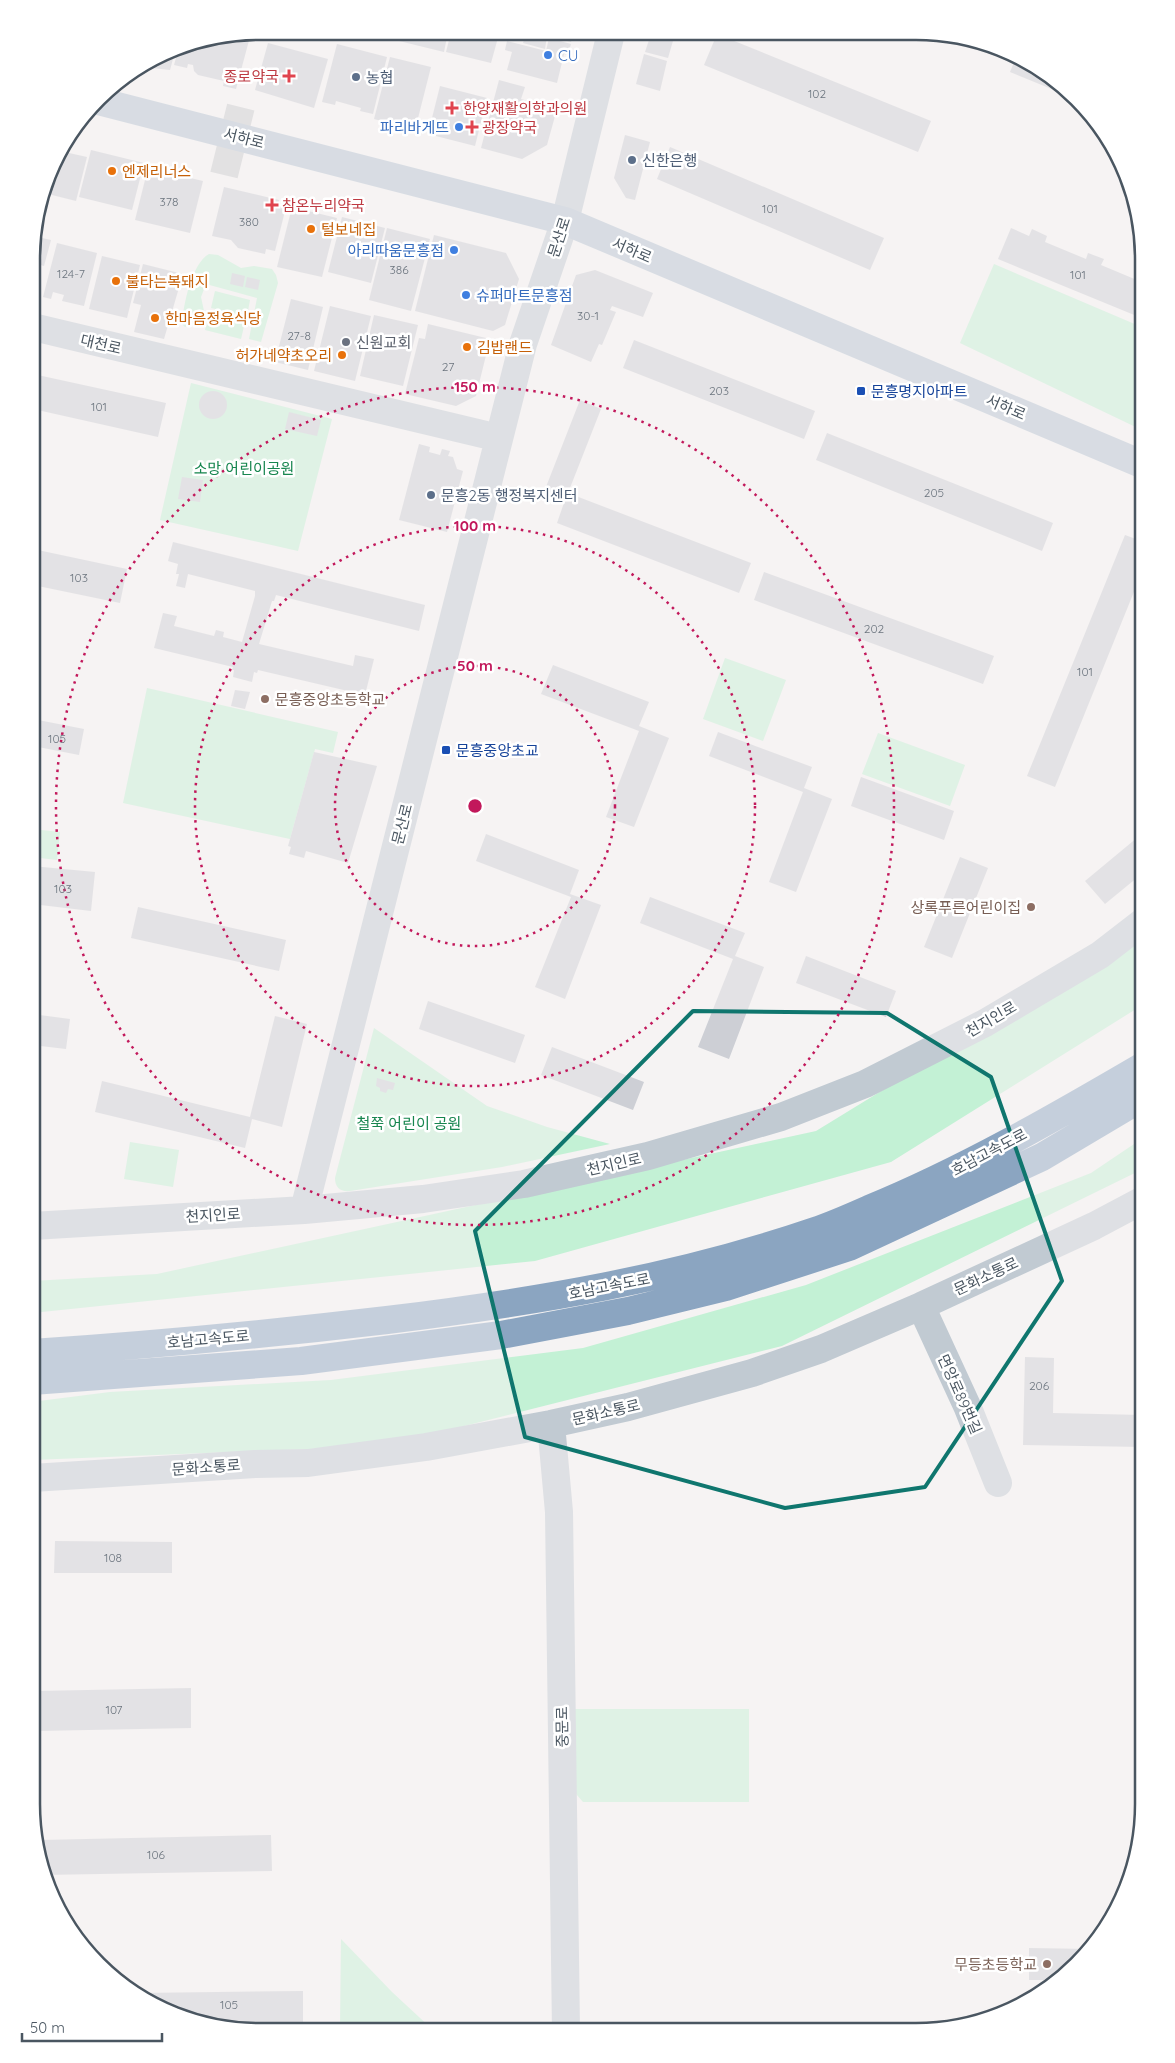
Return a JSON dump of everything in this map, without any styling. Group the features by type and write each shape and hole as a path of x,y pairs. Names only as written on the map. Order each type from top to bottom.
{"highway":[{"name":"호남고속도로","path":"40,1352 289,1331 501,1306 611,1286 705,1265 817,1231 919,1188 1052,1119 1135,1071"},
{"name":"호남고속도로","path":"40,1380 301,1361 501,1335 628,1312 726,1287 850,1248 1042,1157 1135,1102"}],"main road":[{"name":"서하로","path":"105,103 565,221 1135,462"}],"street":[{"name":"문산로","path":"304,1210 525,338 565,221 609,40"},
{"name":"대천로","path":"40,329 500,438"},
{"name":"천지인로","path":"40,1226 304,1210 423,1199 524,1184 648,1156 781,1117 865,1084 985,1023 1100,955 1135,928"},
{"name":"문화소통로","path":"40,1477 255,1464 308,1463 426,1446 552,1424 628,1407 752,1373 821,1350 1094,1226 1135,1205"},
{"name":"면앙로89번길","path":"921,1306 968,1408 998,1483"},
{"name":"중문로","path":"552,1424 559,1512 566,2023"}],"highlighted area":[{"path":"693,1011 887,1013 991,1077 1062,1281 925,1487 785,1508 525,1437 475,1231"}],"green space":[{"path":"209,254 218,255 241,268 254,266 272,269 276,275 278,283 261,342 249,339 257,298 206,284 201,297 204,311 195,324 185,327 182,324 186,296 193,275 203,259"},
{"path":"994,264 1135,324 1135,427 960,343"},
{"path":"215,291 250,300 247,316 211,308"},
{"path":"209,313 245,322 241,339 205,330"},
{"name":"소망 어린이공원","path":"191,383 332,419 298,551 160,520"},
{"path":"725,658 786,680 763,741 703,719"},
{"path":"147,688 338,732 333,753 315,749 290,839 123,803"},
{"path":"878,733 965,765 950,806 862,774"},
{"path":"40,830 60,832 57,860 40,858"},
{"path":"1135,936 1135,1010 891,1162 535,1261 40,1312 40,1281 157,1274 816,1131"},
{"name":"철쭉 어린이 공원","path":"374,1028 487,1106 547,1127 610,1144 502,1167 350,1191 341,1190 336,1184 335,1178"},
{"path":"130,1142 179,1150 173,1187 124,1179"},
{"path":"1135,1143 1135,1173 782,1346 385,1446 40,1460 40,1401 110,1392 331,1380 583,1348 806,1285 1091,1173"},
{"path":"571,1709 749,1709 749,1802 583,1802 571,1788"},
{"path":"341,1939 392,1992 425,2023 340,2023"}],"building":[{"path":"249,40 236,89 223,86 224,81 198,75 194,71 193,65 188,64 187,68 174,65 176,57 202,47"},
{"path":"395,40 446,40 444,52"},
{"path":"449,40 497,40 491,63 446,52"},
{"path":"524,40 546,40 545,49 523,43"},
{"path":"549,40 571,44 568,55 564,54 557,83 507,70 512,52 505,50 507,41 546,51"},
{"path":"649,40 673,40 668,58 645,52"},
{"path":"714,40 732,40 931,121 918,152 704,65"},
{"path":"268,43 328,59 314,108 255,90"},
{"path":"337,44 387,57 373,114 360,111 361,108 336,101 335,105 322,102"},
{"path":"644,54 667,61 660,91 636,84"},
{"path":"390,57 431,67 415,130 374,119"},
{"path":"173,58 170,70 151,68"},
{"path":"1014,63 1026,69 1056,91 1010,72"},
{"path":"499,80 525,87 521,99 557,109 547,145 522,159 481,148"},
{"path":"440,86 487,98 475,146 428,134"},
{"name":"신한은행","path":"625,135 650,142 635,200 626,198 614,178"},
{"path":"670,147 884,238 870,270 657,179"},
{"path":"91,150 144,163 132,210 79,197"},
{"path":"68,153 87,157 76,201 50,194"},
{"path":"148,168 203,181 190,233 135,220"},
{"path":"224,187 279,200 278,205 286,207 275,251 266,249 265,254 238,248 231,240 212,236"},
{"path":"292,207 337,218 322,277 277,267"},
{"path":"342,217 385,228 371,283 328,272"},
{"path":"387,228 430,239 411,311 369,300"},
{"path":"1011,228 1029,236 1032,229 1047,236 1045,242 1086,259 1088,253 1104,259 1101,265 1135,279 1135,315 998,259"},
{"name":"슈퍼마트문흥점","path":"434,235 506,253 519,279 505,325 493,331 415,311"},
{"path":"41,238 51,240 44,266 40,265"},
{"path":"57,243 97,253 84,306 62,301 64,295 53,292 51,299 43,297"},
{"path":"102,256 140,265 127,318 89,309"},
{"path":"143,264 183,274 164,339 134,332 141,305 133,303"},
{"path":"595,270 653,293 643,317 612,306 610,310 616,312 602,345 599,344 591,362 551,345 576,275"},
{"path":"232,273 245,276 243,287 230,284"},
{"path":"247,277 260,280 258,290 245,287"},
{"path":"291,299 323,307 308,370 275,362"},
{"path":"330,306 371,316 355,381 314,371"},
{"path":"374,315 418,325 403,386 360,376"},
{"path":"428,324 490,339 476,396 456,406 405,394 419,338 425,339"},
{"path":"634,340 815,411 804,439 623,368"},
{"path":"40,376 166,403 158,437 40,411"},
{"path":"213,391 223,395 227,405 223,415 213,419 203,415 199,405 203,395"},
{"path":"580,400 601,409 568,493 751,563 739,593 557,523 565,500 544,492"},
{"path":"289,412 321,420 317,436 285,429"},
{"path":"827,433 1053,523 1042,551 816,460"},
{"name":"문흥2동 행정복지센터","path":"419,444 430,447 429,452 440,455 442,449 450,451 448,456 453,457 457,469 463,471 447,532 399,520"},
{"path":"182,477 203,480 200,502 178,499"},
{"path":"1125,535 1135,539 1135,589 1055,787 1027,776"},
{"path":"173,542 425,605 419,631 276,595 274,601 272,601 259,644 353,666 355,655 374,659 365,695 258,670 257,673 254,672 252,682 233,677 233,667 154,648 163,613 177,616 174,626 214,636 216,630 224,632 223,637 242,642 255,596 255,591 188,574 185,588 176,586 179,574 176,574 178,564 168,561"},
{"path":"40,550 127,569 120,603 40,586"},
{"path":"764,572 994,656 983,684 754,600"},
{"path":"553,665 649,702 639,726 669,738 634,827 606,817 639,731 541,694"},
{"path":"235,690 250,692 245,709 231,706"},
{"path":"40,720 84,729 79,755 40,747"},
{"path":"718,732 812,767 804,788 832,799 796,892 769,882 803,792 709,756"},
{"path":"314,752 377,766 348,863 306,851 304,858 289,854 291,847 288,846"},
{"path":"861,777 954,811 944,840 851,806"},
{"path":"486,834 579,870 570,894 601,905 565,999 535,987 571,897 476,861"},
{"path":"1135,839 1135,879 1105,904 1085,881"},
{"path":"960,857 988,868 952,958 924,947"},
{"path":"40,867 95,872 91,911 40,905"},
{"path":"650,897 745,933 735,956 764,967 729,1059 698,1047 733,959 640,923"},
{"path":"138,907 286,940 279,971 131,938"},
{"path":"806,956 896,991 886,1017 796,983"},
{"path":"428,1001 525,1035 515,1063 419,1029"},
{"path":"40,1015 70,1019 66,1049 40,1046"},
{"path":"275,1016 307,1024 282,1127 252,1119 245,1148 95,1112 102,1081 250,1117"},
{"path":"552,1047 644,1082 633,1110 541,1075"},
{"path":"377,1078 395,1083 393,1090 388,1089 386,1093 380,1091 380,1088 376,1086"},
{"path":"1025,1357 1054,1358 1053,1413 1135,1415 1135,1447 1023,1445"},
{"path":"55,1541 172,1542 172,1573 54,1573"},
{"path":"191,1688 191,1728 40,1731 40,1691"},
{"path":"271,1835 272,1871 52,1875 47,1861 43,1840"},
{"path":"1029,1948 1080,1949 1046,1980 1029,1980"},
{"path":"303,1991 303,2023 245,2023 216,2019 175,2006 147,1993"}],"tunnel":[{"path":"224,175 244,94"}],"place":[{"name":"CU","path":"548,55"},
{"name":"종로약국","path":"289,76"},
{"name":"농협","path":"356,77"},
{"name":"한양재활의학과의원","path":"452,108"},
{"name":"파리바게뜨","path":"459,127"},
{"name":"광장약국","path":"472,127"},
{"name":"신한은행","path":"632,160"},
{"name":"엔제리너스","path":"112,171"},
{"name":"참온누리약국","path":"272,205"},
{"name":"털보네집","path":"311,229"},
{"name":"아리따움문흥점","path":"454,250"},
{"name":"불타는복돼지","path":"116,281"},
{"name":"슈퍼마트문흥점","path":"466,295"},
{"name":"한마음정육식당","path":"155,318"},
{"name":"신원교회","path":"346,342"},
{"name":"김밥랜드","path":"467,347"},
{"name":"허가네약초오리","path":"342,355"},
{"name":"문흥명지아파트","path":"861,391"},
{"name":"문흥2동 행정복지센터","path":"431,495"},
{"name":"문흥중앙초등학교","path":"265,699"},
{"name":"문흥중앙초교","path":"446,750"},
{"name":"상록푸른어린이집","path":"1031,907"},
{"name":"무등초등학교","path":"1047,1964"}]}
